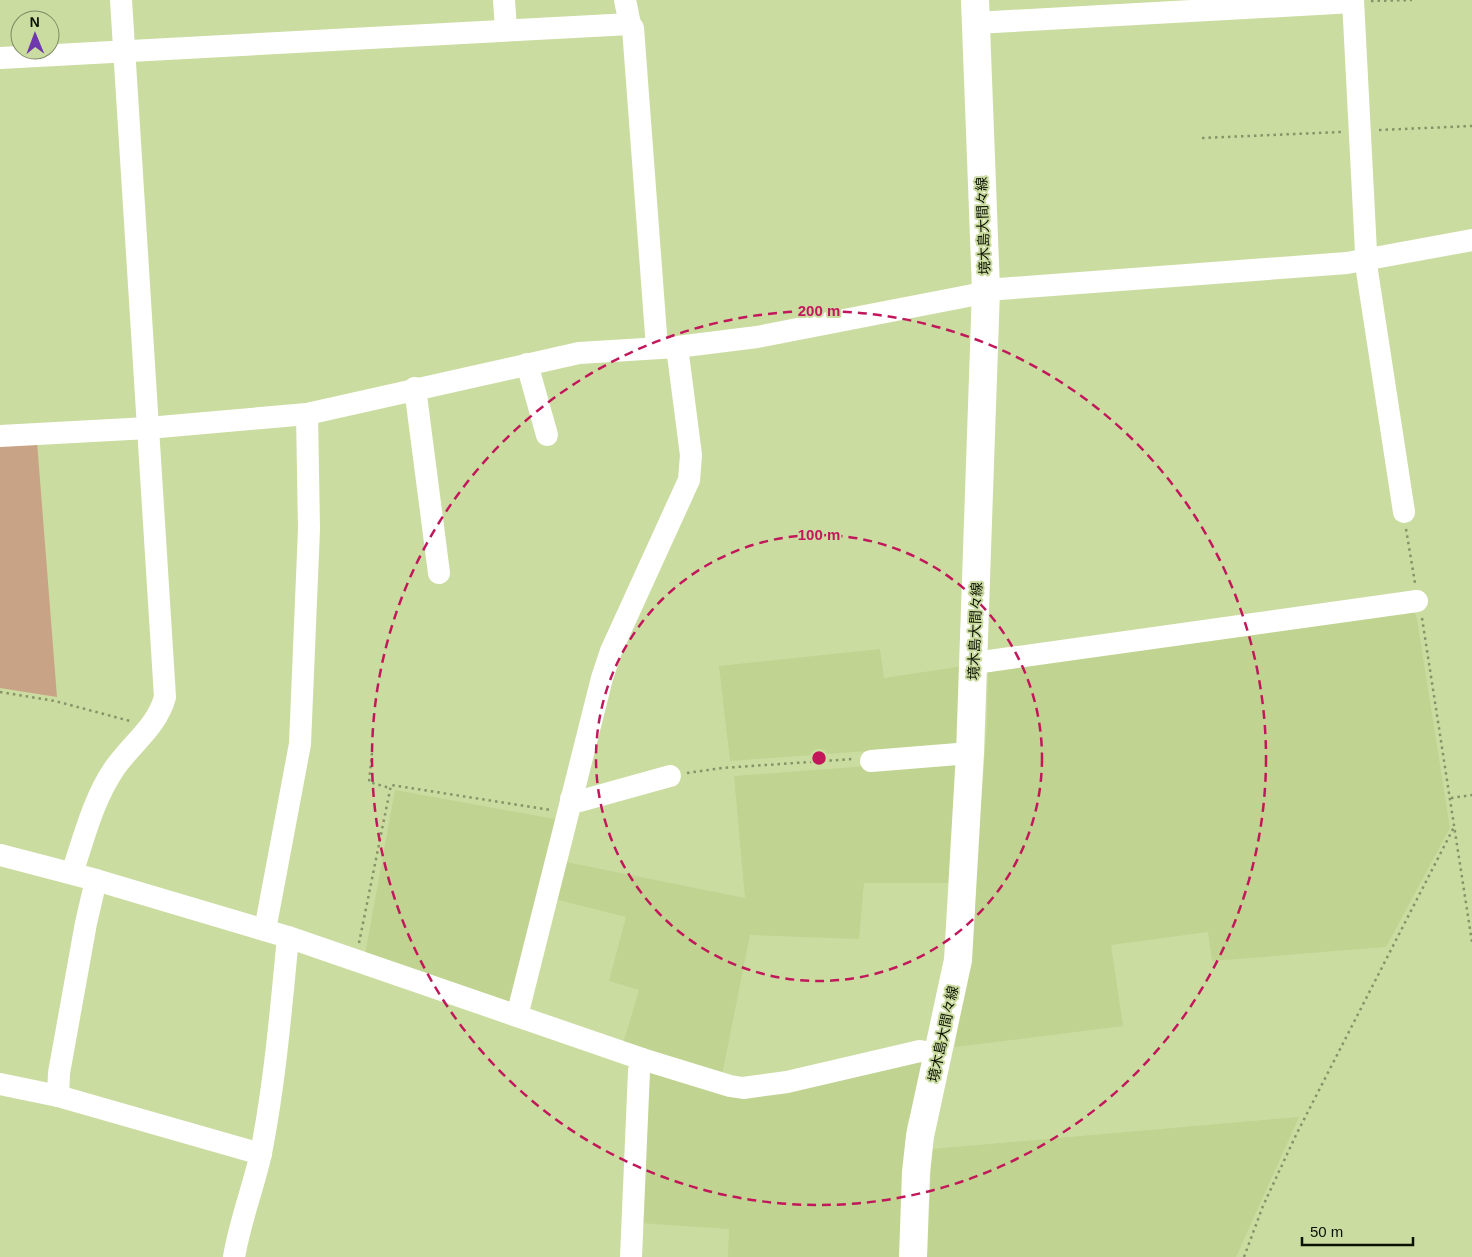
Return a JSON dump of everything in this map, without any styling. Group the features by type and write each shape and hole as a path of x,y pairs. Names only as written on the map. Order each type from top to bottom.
{"main road":[{"name":"境木島大間々線","path":"913,1257 915,1188 919,1145 958,960 975,663 986,290 975,11"}],"street":[{"path":"72,873 104,786 115,768 161,712 165,697 121,0"},
{"path":"504,0 506,29"},
{"path":"517,1016 569,806 611,651 690,480 691,456 667,347 633,28 630,24 625,0"},
{"path":"975,11 1353,1 1366,261 1404,512"},
{"path":"0,58 506,29 630,24"},
{"path":"0,436 148,428 307,414 415,388 597,350 667,347 757,336 973,295 986,290 1366,261 1472,240"},
{"path":"527,364 547,435"},
{"path":"415,388 439,573"},
{"path":"265,930 300,744 309,529 307,414"},
{"path":"975,663 1417,602"},
{"path":"871,761 970,753"},
{"path":"569,806 580,801 670,776"},
{"path":"0,855 72,873 288,937 714,1083 743,1088 787,1082 920,1051 938,1054"},
{"path":"58,1096 61,1064 86,924 96,880"},
{"path":"234,1257 239,1227 261,1154 279,1033 288,937"},
{"path":"631,1257 639,1071 642,1059"},
{"path":"0,1084 58,1096 261,1154"}],"path":[{"path":"1353,1 1412,0"},
{"path":"1202,138 1472,126"},
{"path":"1404,512 1417,602 1421,611 1451,798 1472,942"},
{"path":"0,692 55,701 151,726"},
{"path":"372,753 369,782 390,788"},
{"path":"670,776 722,768 862,758 871,761"},
{"path":"356,960 391,784 569,806"},
{"path":"1451,798 1472,795"},
{"path":"1244,1257 1263,1206 1296,1135 1454,827"}],"shaded area":[{"path":"37,442 57,697 0,688 0,444"},
{"path":"1414,610 1450,828 1386,947 1212,961 1208,932 1111,945 1123,1026 955,1047 972,915 987,725 988,670"},
{"path":"880,649 884,678 964,666 961,744 730,761 719,666"},
{"path":"961,759 954,883 864,883 859,939 750,935 722,1075 623,1044 639,990 609,981 626,917 550,898 561,861 745,898 734,776"},
{"path":"395,790 560,820 512,1008 365,955"},
{"path":"921,1059 926,1064 907,1124 902,1211 903,1257 728,1257 729,1229 640,1223 650,1071 734,1096"},
{"path":"1299,1117 1236,1257 927,1257 932,1149"}]}
